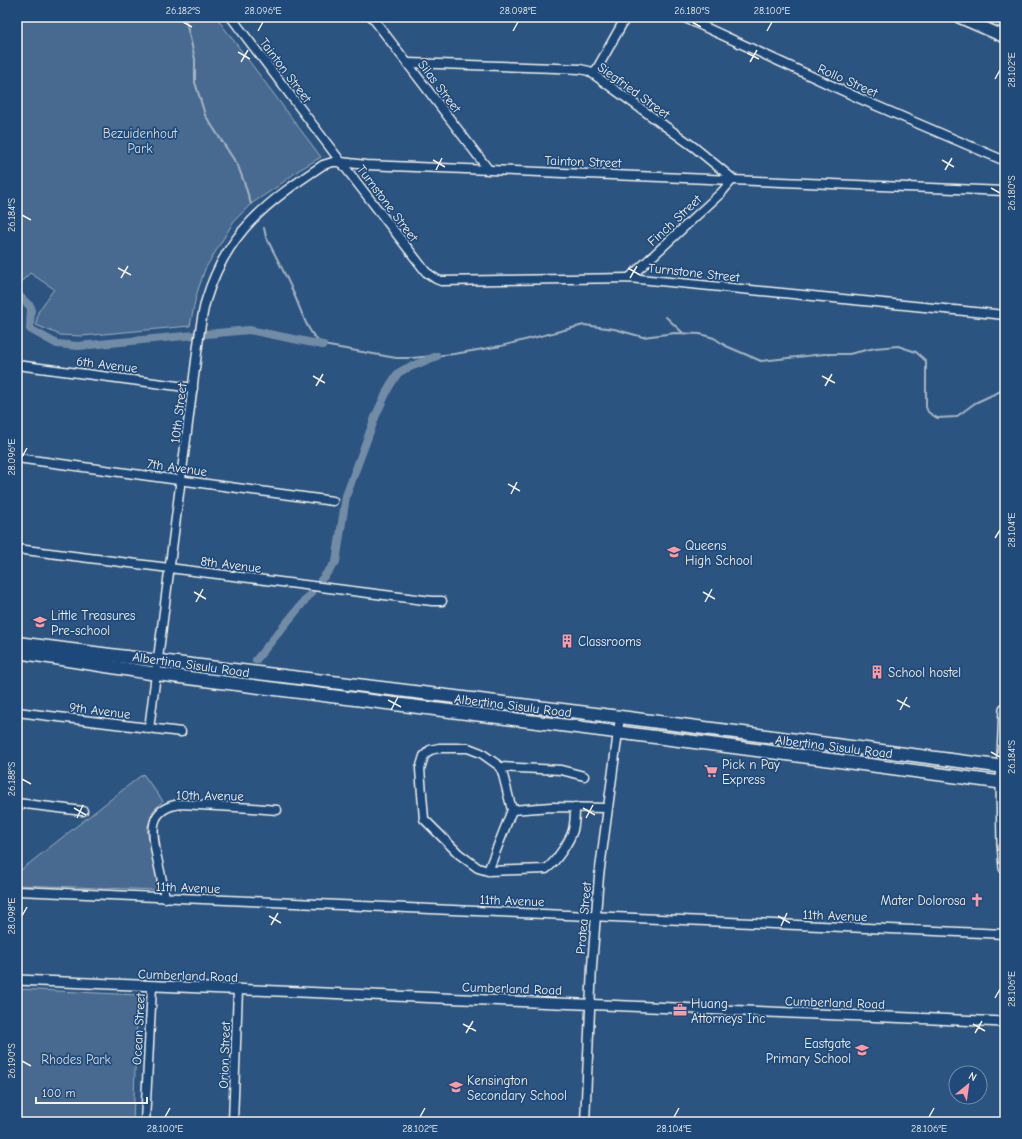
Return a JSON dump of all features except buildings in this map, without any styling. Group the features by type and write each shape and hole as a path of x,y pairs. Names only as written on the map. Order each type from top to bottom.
{"main road":[{"path":"959,17 1005,37"},
{"name":"Albertina Sisulu Road","path":"17,643 620,717 1004,767"},
{"name":"Albertina Sisulu Road","path":"17,652 157,674 618,732 1004,783"},
{"path":"1005,710 1003,844 1005,868"}],"street":[{"name":"Tainton Street","path":"231,17 341,162 1005,191"},
{"name":"Silas Street","path":"372,17 488,169"},
{"path":"594,74 626,17"},
{"name":"Rollo Street","path":"683,17 863,100 1005,161"},
{"name":"Siegfried Street","path":"408,64 568,68 585,70 594,74 694,147 733,179"},
{"name":"10th Street","path":"149,729 159,661 169,568 200,334 206,302 214,277 225,254 241,231 264,207 323,166 333,162 341,162"},
{"name":"Turnstone Street","path":"341,162 420,265 426,272 436,279 449,281 629,278 1005,315"},
{"name":"Finch Street","path":"629,278 721,193 733,179"},
{"name":"6th Avenue","path":"17,365 193,388"},
{"name":"7th Avenue","path":"17,458 333,502"},
{"name":"8th Avenue","path":"17,549 432,602 442,601"},
{"name":"9th Avenue","path":"17,712 180,732"},
{"name":"Protea Street","path":"585,1122 592,966 599,876 620,717"},
{"path":"575,807 574,829 549,867 542,870 488,870 478,868 459,854 424,820 420,769 422,760 432,749 468,748 480,753 500,767 561,770 584,776"},
{"path":"488,870 512,810 500,767"},
{"path":"17,803 83,811"},
{"name":"10th Avenue","path":"165,898 152,834 154,822 166,808 171,805 181,804 277,810"},
{"path":"512,810 551,807 607,808"},
{"name":"11th Avenue","path":"17,891 1005,934"},
{"name":"Cumberland Road","path":"17,980 1005,1022"},
{"name":"Ocean Street","path":"145,1122 152,986"},
{"name":"Orion Street","path":"233,1122 238,990"}],"green space":[{"name":"Bezuidenhout Park","path":"17,17 216,17 321,157 299,170 251,204 234,221 205,269 196,296 190,326 82,336 60,335 36,325 38,312 54,289 30,273 19,284 17,282"},
{"path":"968,17 1005,17 1005,33"},
{"path":"143,774 163,801 153,811 147,829 159,890 17,885 17,873"},
{"name":"Rhodes Park","path":"17,989 138,995 133,1122 17,1122"}],"waterway":[{"path":"185,17 195,59 195,82 205,115 238,166 251,204"},
{"path":"264,228 266,237 287,278 308,328 323,345 396,358 412,358 454,354 501,346 584,325 614,329 643,337 675,333 700,334 714,338 726,346 761,361 824,354 849,354 875,348 898,346 916,352 926,361 926,407 928,412 937,418 956,417 975,403 1005,389"},
{"path":"17,294 31,307 30,329 57,344 78,346 249,330 323,345"},
{"path":"666,317 683,333"},
{"path":"321,580 336,562 346,496 376,415 389,387 398,373 437,356"},
{"path":"256,660 311,593"}],"place":[{"name":"Queens High School","path":"674,552"},
{"name":"Little Treasures Pre-school","path":"40,622"},
{"name":"Classrooms","path":"567,641"},
{"name":"School hostel","path":"877,672"},
{"name":"Pick n Pay Express","path":"711,771"},
{"name":"Mater Dolorosa","path":"977,900"},
{"name":"Huang Attorneys Inc","path":"680,1010"},
{"name":"Eastgate Primary School","path":"862,1050"},
{"name":"Kensington Secondary School","path":"456,1087"}]}
